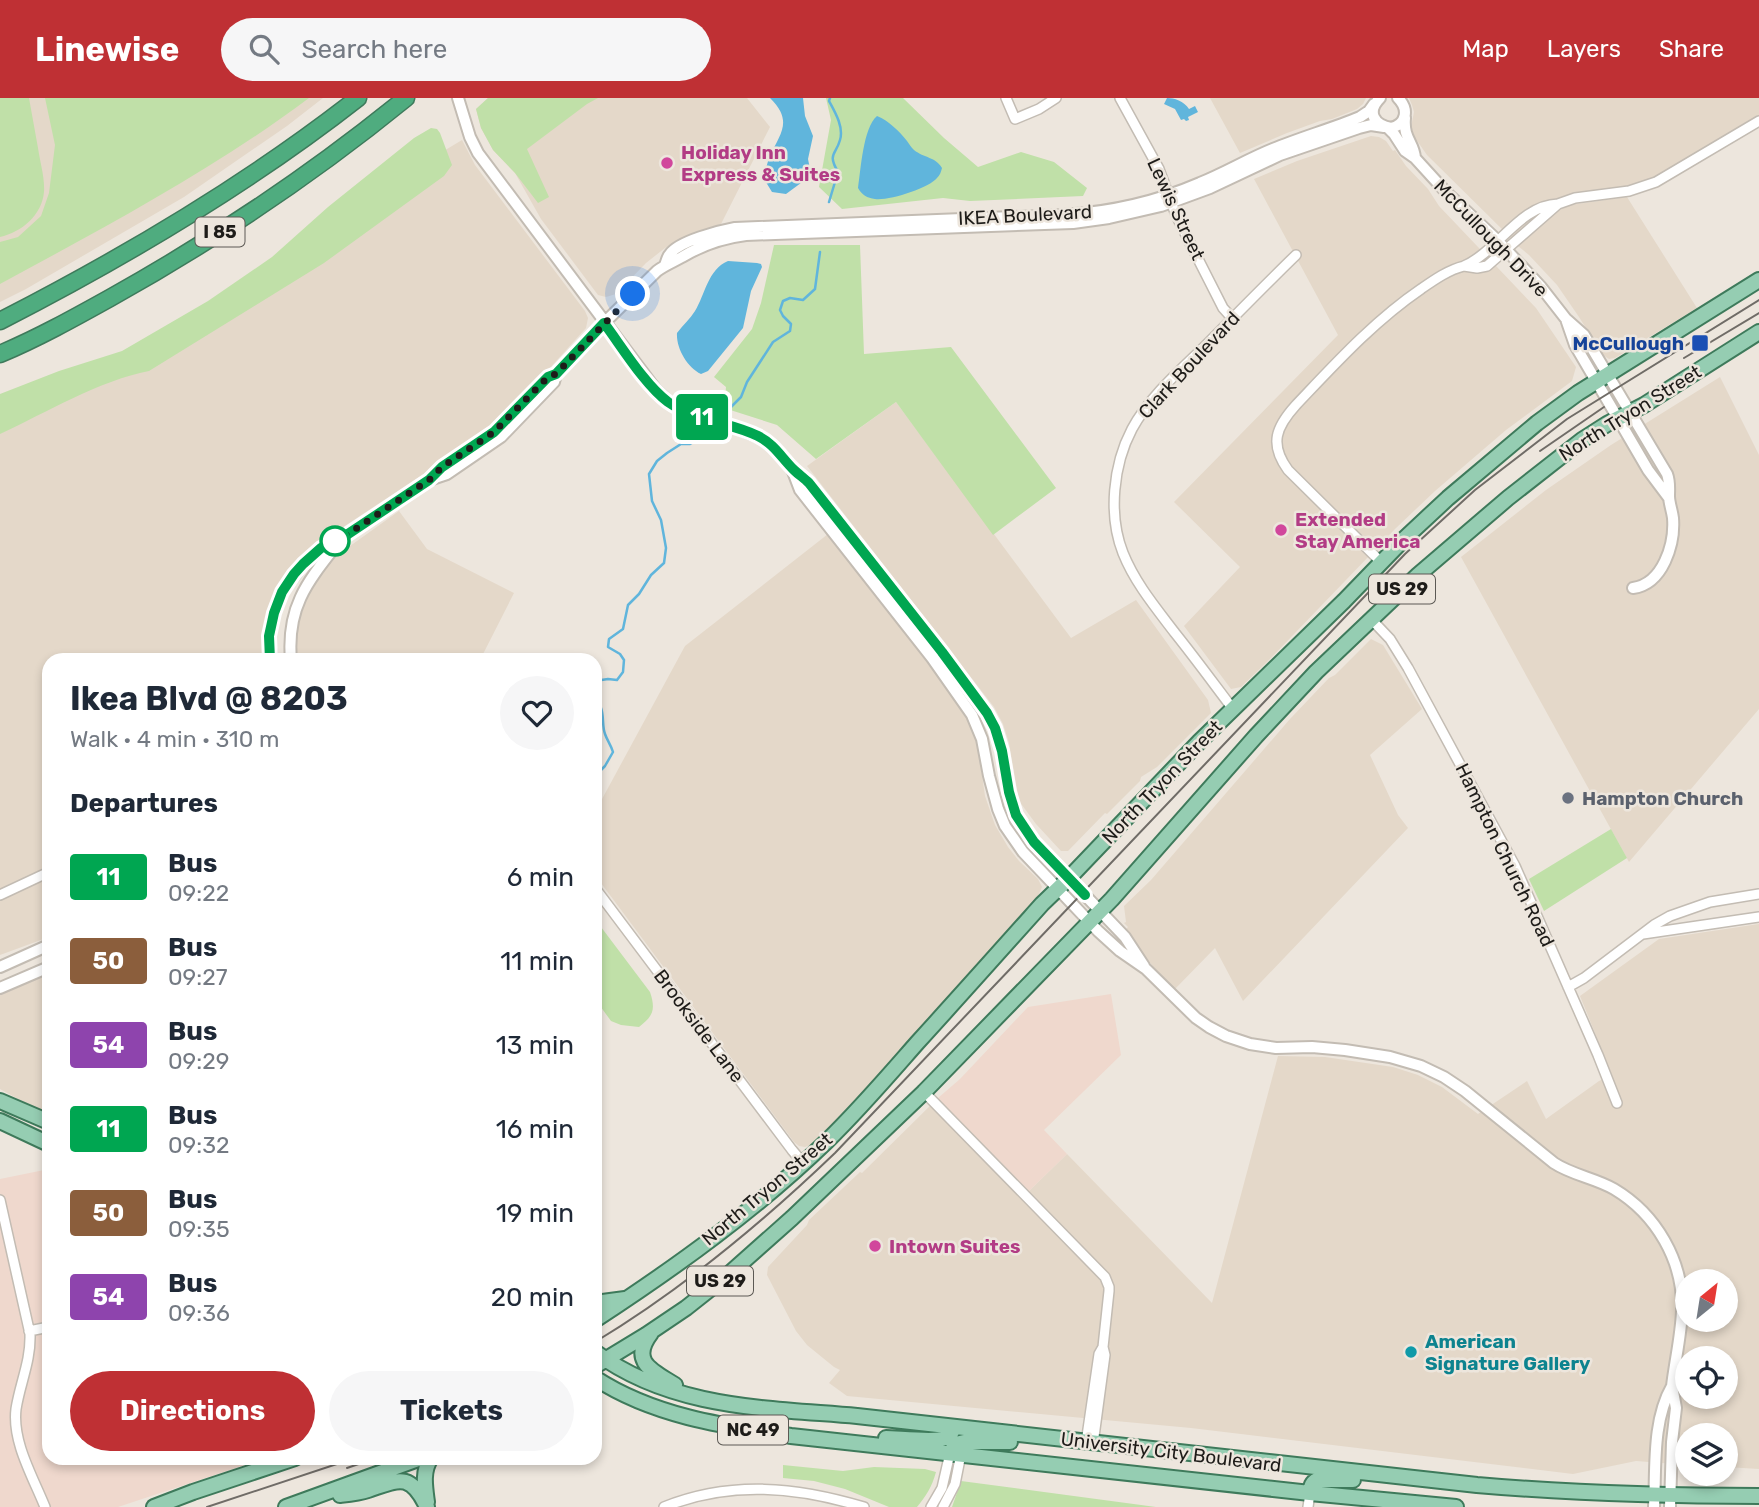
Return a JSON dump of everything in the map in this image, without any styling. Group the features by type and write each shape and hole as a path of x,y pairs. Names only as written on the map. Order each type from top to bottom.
{"highway":[{"name":"I 85","path":"0,321 69,285 188,216 281,155 358,98"},
{"name":"I 85","path":"0,354 145,278 222,231 306,175 406,98"},
{"path":"0,361 21,345"}],"main road":[{"name":"North Tryon Street","path":"602,1315 732,1222 803,1163 865,1102 1042,904 1163,779 1434,510 1558,408 1759,280"},
{"name":"North Tryon Street","path":"602,1357 653,1331 729,1274 925,1092 1100,911 1316,672 1418,575 1582,440 1644,405 1759,332"},
{"path":"0,1101 42,1119"},
{"path":"0,1121 42,1141"},
{"path":"602,1301 632,1295"},
{"path":"653,1331 642,1350 645,1365 701,1399"},
{"name":"University City Boulevard","path":"602,1360 680,1393 758,1409 836,1414 1527,1490 1654,1501 1759,1496"},
{"name":"University City Boulevard","path":"602,1382 661,1409 713,1424 791,1436 955,1453 1309,1500 1457,1507"},
{"name":"NC 49","path":"602,1387 614,1389"},
{"path":"850,1443 874,1437 944,1439 950,1436 954,1428"},
{"path":"955,1453 956,1444 964,1442 1057,1439"},
{"path":"154,1507 274,1465"},
{"path":"286,1507 402,1465"},
{"path":"427,1465 427,1507"},
{"path":"1309,1500 1311,1485 1317,1480 1393,1477"},
{"path":"311,1499 365,1492 389,1482 399,1481 411,1485 427,1507"}],"street":[{"path":"1006,98 1015,119 1056,98"},
{"name":"Lewis Street","path":"1120,98 1155,161 1170,199 1223,309 1232,318"},
{"name":"McCullough Drive","path":"1399,98 1404,105 1405,134 1415,152 1415,158"},
{"path":"459,100 470,137 478,153 645,378 677,407 761,438 777,450 809,483 943,654 995,728 1016,815 1064,883 1075,906 1089,922 1120,951 1146,969 1201,1022 1217,1032 1250,1044 1276,1048 1333,1048 1399,1059 1430,1070 1465,1091 1558,1166 1602,1183 1625,1196 1651,1219 1670,1253 1682,1302 1672,1386 1661,1411 1657,1439 1654,1501"},
{"name":"IKEA Boulevard","path":"1170,199 1272,149 1360,117 1369,111 1377,100"},
{"name":"McCullough Drive","path":"1377,100 1373,115 1377,122 1394,134 1405,151 1415,158 1541,287 1566,319 1575,345 1618,393 1624,416"},
{"path":"1386,127 1397,127 1405,116"},
{"path":"1464,266 1479,258 1533,211 1545,205 1629,191 1656,182 1759,121"},
{"name":"IKEA Boulevard","path":"271,653 270,629 279,599 294,574 309,558 429,480 447,474 501,437 554,382 556,374 604,323 665,265 697,247 736,236 1081,214 1122,208 1198,193 1300,148 1365,126 1386,127"},
{"path":"1381,562 1288,470 1277,447 1278,431 1283,420 1387,314 1455,268 1484,267 1558,204"},
{"name":"Clark Boulevard","path":"1233,709 1134,576 1119,539 1115,500 1119,464 1132,429 1160,392 1296,255"},
{"name":"McCullough Drive","path":"1602,378 1607,399 1624,416"},
{"path":"1624,416 1655,480 1669,498 1673,518 1668,553 1657,575 1641,587 1633,588"},
{"path":"792,468 800,489 932,658 972,715 980,731 998,809 1005,826 1023,852 1064,883 1085,895 1132,946 1146,969"},
{"name":"IKEA Boulevard","path":"291,653 292,621 300,598 307,584 342,538"},
{"path":"279,599 289,608 292,621"},
{"name":"Hampton Church Road","path":"1371,618 1390,639 1408,668 1490,818 1536,912 1617,1103"},
{"path":"0,895 42,875"},
{"path":"1569,987 1662,920 1710,902 1759,894"},
{"name":"Brookside Lane","path":"602,897 803,1163"},
{"path":"1641,934 1759,917"},
{"path":"0,967 42,948"},
{"path":"0,988 42,970"},
{"path":"925,1092 1103,1273 1109,1287 1103,1348 1105,1355 1089,1443"},
{"path":"0,1200 29,1331 29,1355 16,1408 16,1419 22,1452 45,1507"},
{"path":"29,1331 42,1329"},
{"path":"1670,1501 1676,1408 1672,1386"},
{"path":"931,1507 955,1453"},
{"path":"943,1507 955,1484 955,1453"},
{"path":"664,1507 714,1493 752,1489 807,1492 864,1507"}],"shaded area":[{"path":"0,98 323,98 184,197 0,302"},
{"path":"488,98 747,98 770,127 721,224 686,236 665,248 616,294 606,297 598,295 541,219 515,173 493,150 481,128 476,109"},
{"path":"1210,98 1366,98 1357,109 1287,133 1240,153"},
{"path":"1409,98 1759,98 1759,122 1647,186 1579,199 1542,214 1511,238 1427,155 1413,135 1411,127 1414,112"},
{"path":"1371,136 1386,141 1393,151 1395,150 1439,206 1536,308 1576,367 1572,381 1506,430 1435,491 1268,661 1241,687 1231,689 1184,626 1240,567 1174,502 1338,335 1254,179"},
{"path":"462,140 475,165 585,311 588,318 586,328 489,431 322,541 300,560 276,591 271,602 265,627 265,653 42,653 42,940 0,955 0,421 124,362"},
{"path":"1627,197 1697,308 1615,358 1609,359 1603,355 1557,285 1518,246 1536,226 1570,205"},
{"path":"1720,377 1759,455 1759,709 1629,862 1461,557 1546,490 1611,445"},
{"path":"896,402 1071,638 1136,600 1208,700 1211,713 1157,767 1141,777 1068,851 1061,851 1019,801 1009,743 994,707 807,466"},
{"path":"399,511 427,549 514,593 484,653 295,653 300,610 310,587 336,556"},
{"path":"828,534 929,662 970,721 978,746 985,796 995,825 1008,847 1038,879 1042,887 1038,896 903,1048 833,1123 805,1147 794,1142 602,884 602,799 685,646"},
{"path":"1371,639 1383,645 1422,709 1370,755 1398,815 1408,828 1243,1001 1215,948 1175,989 1155,969 1125,930 1128,927 1124,923 1124,906 1151,880 1290,719"},
{"path":"1759,924 1759,1469 1738,1468 1738,1423 1675,1423 1675,1464 1636,1461 1573,1474 1191,1428 847,1396 829,1383 840,1370 807,1345 796,1331 767,1275 768,1267 809,1220 862,1173 938,1098 1029,1191 1067,1154 1212,1303 1278,1056 1325,1057 1393,1067 1442,1087 1478,1114 1527,1081 1546,1119 1599,1081 1612,1075 1580,996 1659,939"},
{"path":"42,977 42,1112 0,1089 0,995"},
{"path":"1111,994 1121,1055 1044,1130 1067,1154 1029,1191 938,1098 960,1079 1028,1007"},
{"path":"42,1170 42,1465 245,1465 118,1507 0,1507 0,1179"}],"green space":[{"path":"0,98 29,98 44,192 39,208 30,221 16,231 0,237"},
{"path":"45,98 309,98 197,173 0,284 0,242 18,237 41,216 49,193 55,145"},
{"path":"488,98 598,98 527,149 549,197 538,203 493,150 481,128 476,109"},
{"path":"826,98 903,98 978,167 1021,152 1054,162 1087,188 1083,196 970,201 943,198 842,209 819,187 831,120"},
{"path":"431,128 440,133 452,165 444,176 324,263 149,371 93,389 0,434 0,394 122,351 208,301 272,257 328,207 414,138"},
{"path":"774,245 860,245 864,354 951,347 1056,488 993,535 896,402 816,459 777,425 724,408 726,387 714,377 752,329 761,303"},
{"path":"1611,829 1627,858 1544,911 1529,879"},
{"path":"602,928 650,992 653,1004 652,1012 639,1027 611,1021 602,1009"},
{"path":"783,1465 843,1471 874,1467 925,1469 936,1472 933,1482 917,1507 889,1507 845,1489 814,1481 783,1478"},
{"path":"961,1481 1156,1507 952,1507"}],"water":[{"path":"770,98 803,98 805,116 813,136 808,159 810,169 805,180 786,194 772,192 764,179 766,167 783,127 781,113"},
{"path":"1167,98 1179,100 1189,109 1195,106 1198,112 1188,117 1189,120 1181,120 1175,109 1164,104"},
{"path":"877,116 904,137 914,150 939,164 942,168 933,182 918,190 889,198 872,199 861,193 858,188 863,149 872,122"},
{"path":"728,261 757,263 762,267 751,291 743,328 708,371 701,374 691,367 683,356 677,333 695,311 711,276"}],"waterway":[{"path":"829,202 838,172 833,154 841,135 830,98"},
{"path":"730,408 741,397 747,382 773,342 790,331 791,324 780,310 783,301 790,298 803,300 815,289 820,252"},
{"path":"602,680 617,680 623,672 624,660 620,654 608,647 609,639 623,629 628,605 664,563 666,548 661,520 652,501 649,474 657,461 667,453 681,444 690,444 701,434"},
{"path":"602,714 604,731 613,752 602,769"}],"tram line":[{"path":"602,1338 690,1278 779,1205 835,1153 1405,554 1475,490 1567,419 1759,300"},
{"path":"1684,358 1759,313"},
{"path":"1540,451 1604,407"},
{"path":"207,1507 334,1465"},
{"path":"347,1468 356,1465"}],"bus line":[{"name":"11","path":"270,653 269,636 274,613 282,592 303,564 321,548 342,538 429,480 442,467 494,432 548,377 556,374 604,323 645,378 664,398 691,414 761,438 777,450 809,483 987,713 1002,751 1016,815 1034,842 1085,895"}],"place":[{"name":"Holiday Inn Express & Suites","path":"667,163"},
{"name":"McCullough","path":"1700,343"},
{"name":"Extended Stay America","path":"1281,530"},
{"name":"Hampton Church","path":"1568,798"},
{"name":"Intown Suites","path":"875,1246"},
{"name":"American Signature Gallery","path":"1411,1352"}],"route":[{"path":"335,541 429,480 442,467 494,432 548,377 556,374 633,294"}]}
